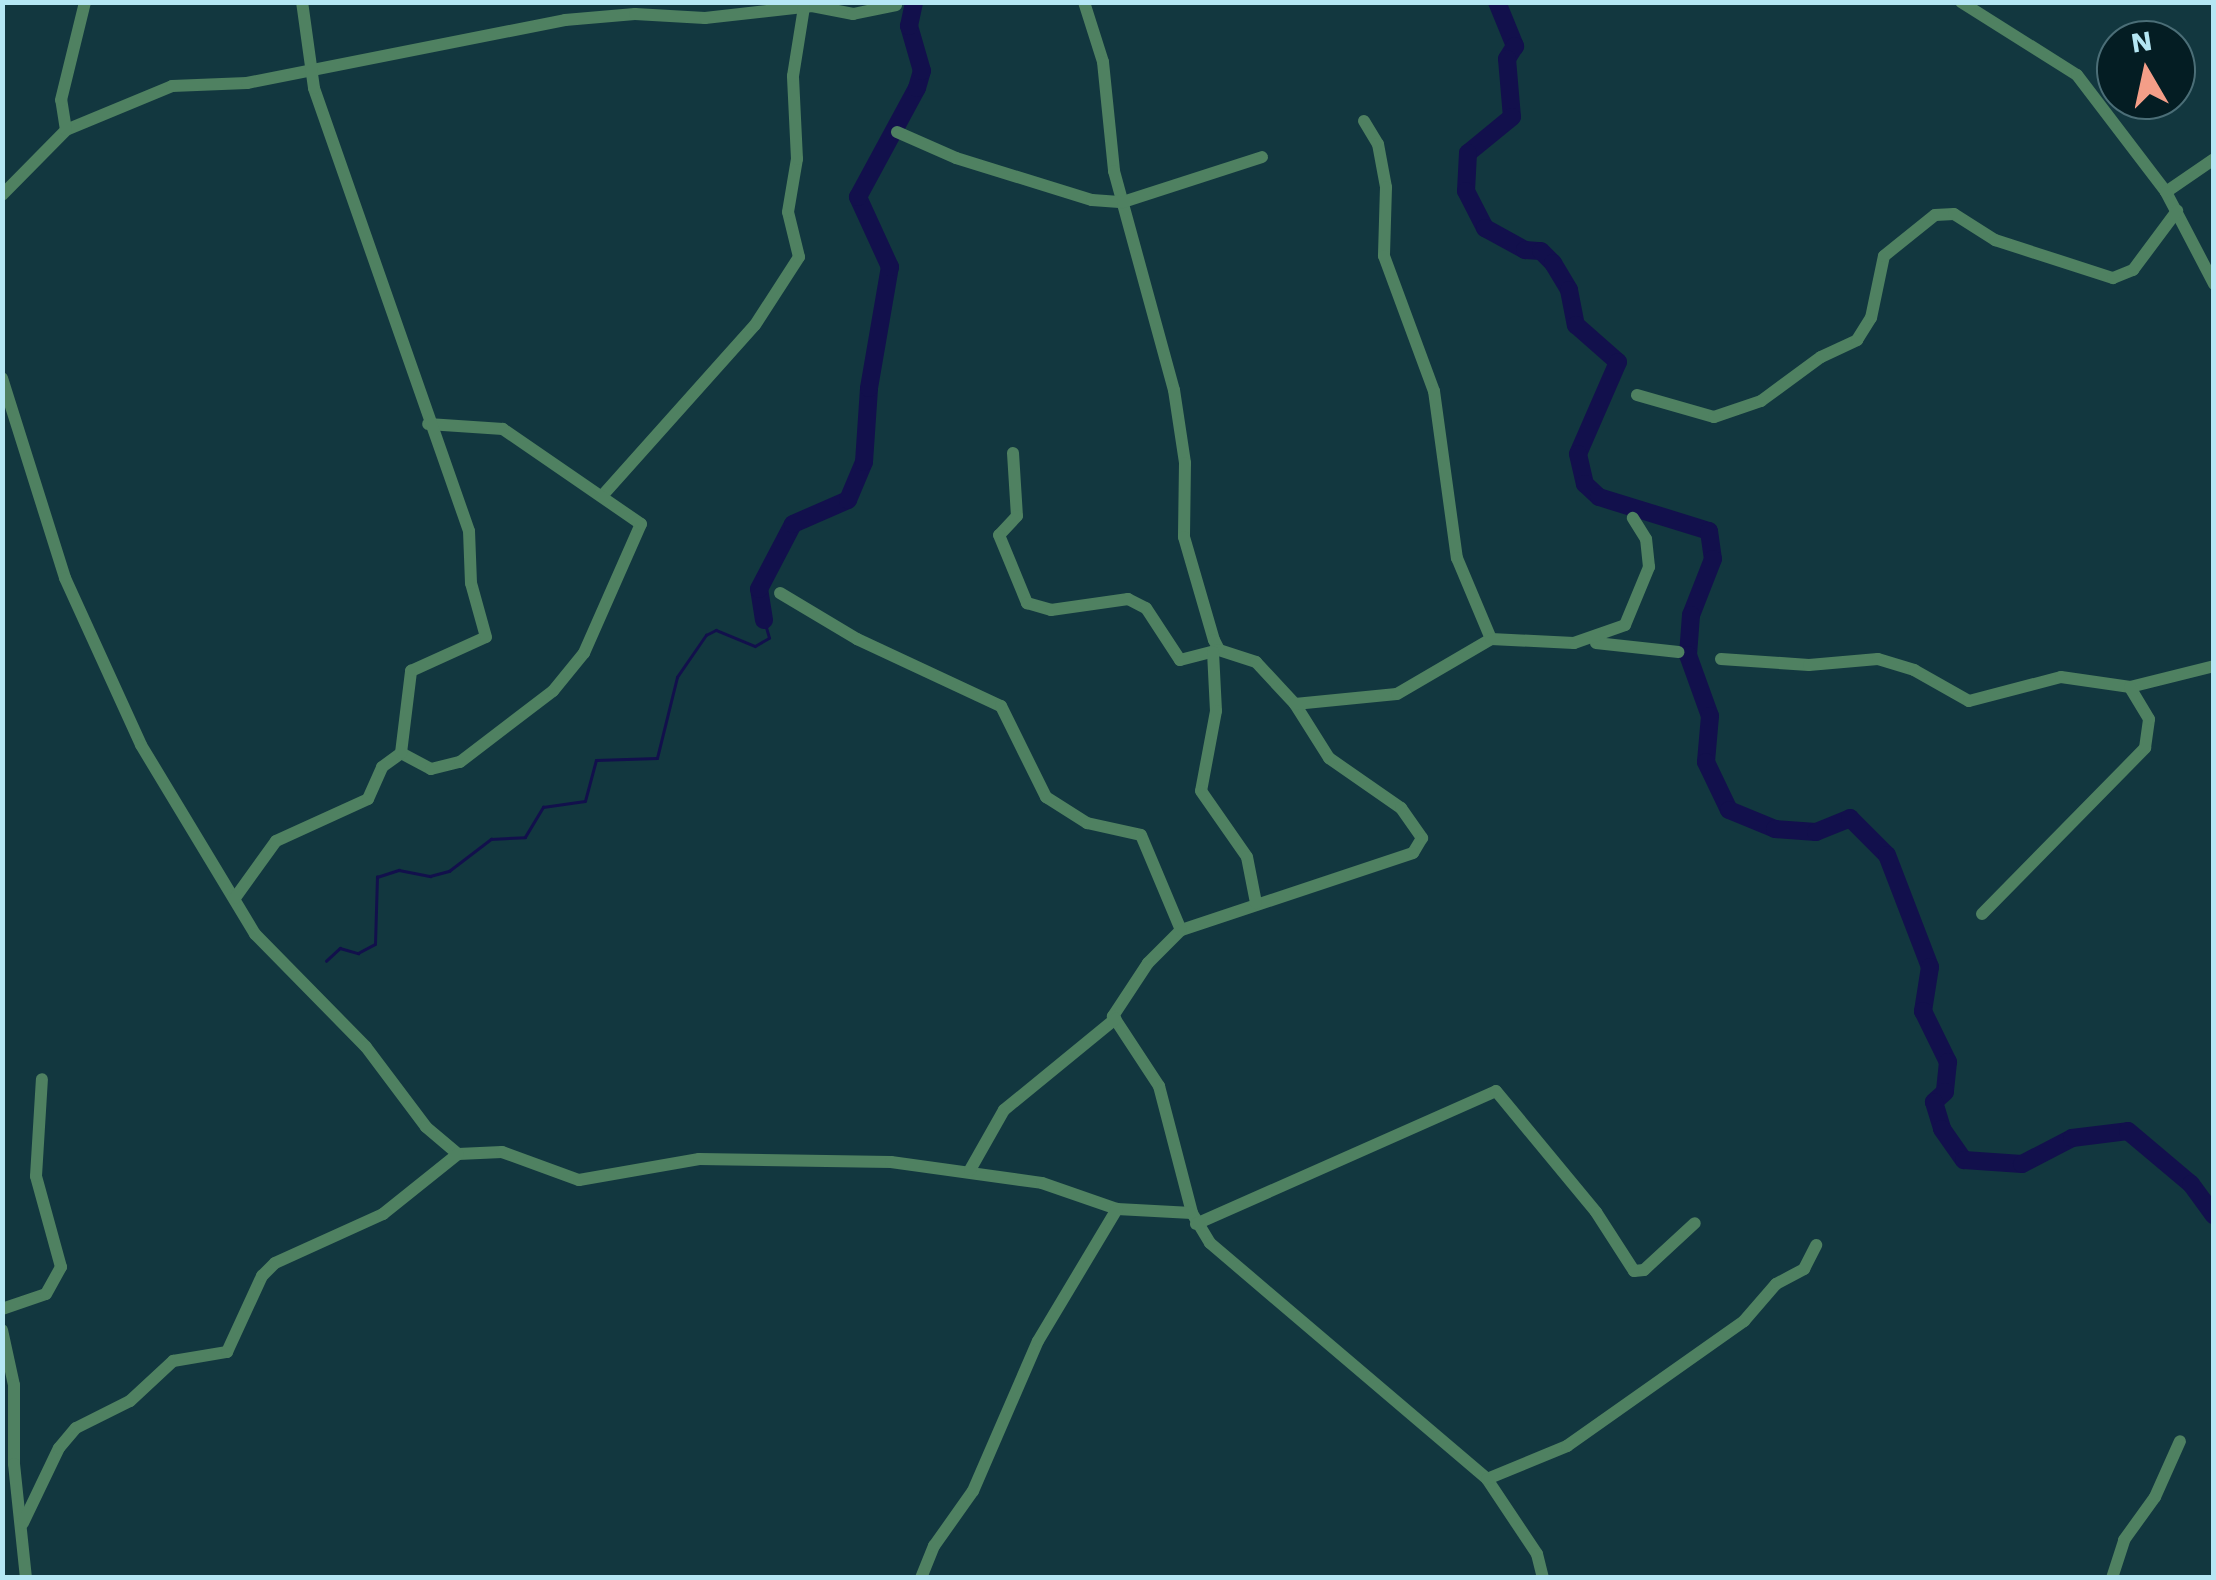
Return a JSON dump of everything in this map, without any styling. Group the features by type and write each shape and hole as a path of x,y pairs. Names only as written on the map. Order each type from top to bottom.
{"street":[{"path":"66,130 61,100 85,2"},
{"path":"235,898 276,841 364,803 382,767 401,754 409,716 406,676 486,637 471,583 470,531 428,424 405,334 314,88 302,2"},
{"path":"1084,2 1103,62 1123,202 1174,390 1185,463 1184,538 1216,651 1215,724 1201,791 1247,856 1256,903"},
{"path":"1961,2 2077,76 2166,192 2214,284"},
{"path":"2,195 66,130 172,86 229,86 565,20 810,5 852,14 896,4"},
{"path":"602,496 755,325 800,257 788,212 797,159 794,76 810,5"},
{"path":"291,74 314,88"},
{"path":"1364,120 1378,144 1386,187 1384,256 1434,392 1456,558 1491,638"},
{"path":"897,132 1058,191 1123,202 1262,157"},
{"path":"2166,192 2214,159"},
{"path":"1637,395 1714,417 1761,401 1821,357 1857,340 1872,318 1884,256 1935,215 1954,214 1995,240 2102,278 2133,270 2177,211"},
{"path":"2,378 36,501 127,720 276,960 366,1047 426,1126 458,1154"},
{"path":"401,754 431,769 460,762 569,676 638,542 639,519 503,429 428,424"},
{"path":"970,1170 1004,1110 1115,1019 1148,963 1181,930 1413,853 1422,838 1402,808 1329,758 1296,704 1256,662 1216,651 1180,660 1146,608 1128,599 1051,610 1027,603 1000,536 1017,516 1013,453"},
{"path":"1574,643 1625,626 1636,608 1649,554 1634,518"},
{"path":"780,593 856,639 1001,706 1046,797 1087,823 1141,834 1181,930"},
{"path":"1296,704 1397,694 1491,638 1632,642 1678,652"},
{"path":"1721,659 1809,665 1878,659 1914,670 1970,702 2061,677 2130,687 2214,666"},
{"path":"1982,914 2144,748 2149,719 2130,687"},
{"path":"1115,1019 1170,1112 1194,1218 1230,1263 1488,1479 1537,1554 1543,1578"},
{"path":"2,1310 46,1294 61,1267 36,1176 42,1079"},
{"path":"22,1516 59,1448 76,1428 130,1401 173,1361 227,1352 262,1276 275,1262 383,1214 458,1154 502,1152 579,1180 725,1158 970,1170 1042,1183 1117,1208 1194,1218 1496,1091 1596,1212 1634,1271 1644,1270 1696,1224"},
{"path":"921,1578 934,1546 973,1491 1038,1341 1117,1208"},
{"path":"1488,1479 1566,1446 1744,1321 1776,1284 1804,1269 1816,1245"},
{"path":"2,1330 8,1428 22,1516 26,1578"},
{"path":"2112,1578 2124,1540 2155,1497 2180,1441"},
{"path":"2,1507 22,1516"}],"waterway":[{"path":"764,620 759,589 793,524 848,500 864,462 869,388 890,267 858,197 917,88 922,71 909,26 914,2"},
{"path":"1497,2 1515,46 1507,59 1512,117 1468,153 1466,191 1485,228 1525,250 1541,251 1553,263 1569,290 1576,325 1618,362 1578,454 1585,484 1599,497 1709,531 1713,559 1691,615 1688,655 1710,716 1706,762 1729,810 1775,829 1816,832 1850,818 1887,855 1930,967 1923,1011 1948,1062 1945,1092 1934,1102 1942,1129 1964,1160 2022,1164 2072,1138 2128,1131 2191,1184 2214,1216"},
{"path":"326,961 340,948 358,953 375,944 377,877 399,870 430,876 449,871 491,839 525,837 543,807 585,801 596,760 657,758 677,677 706,635 716,630 755,646 769,638 764,620"}]}
